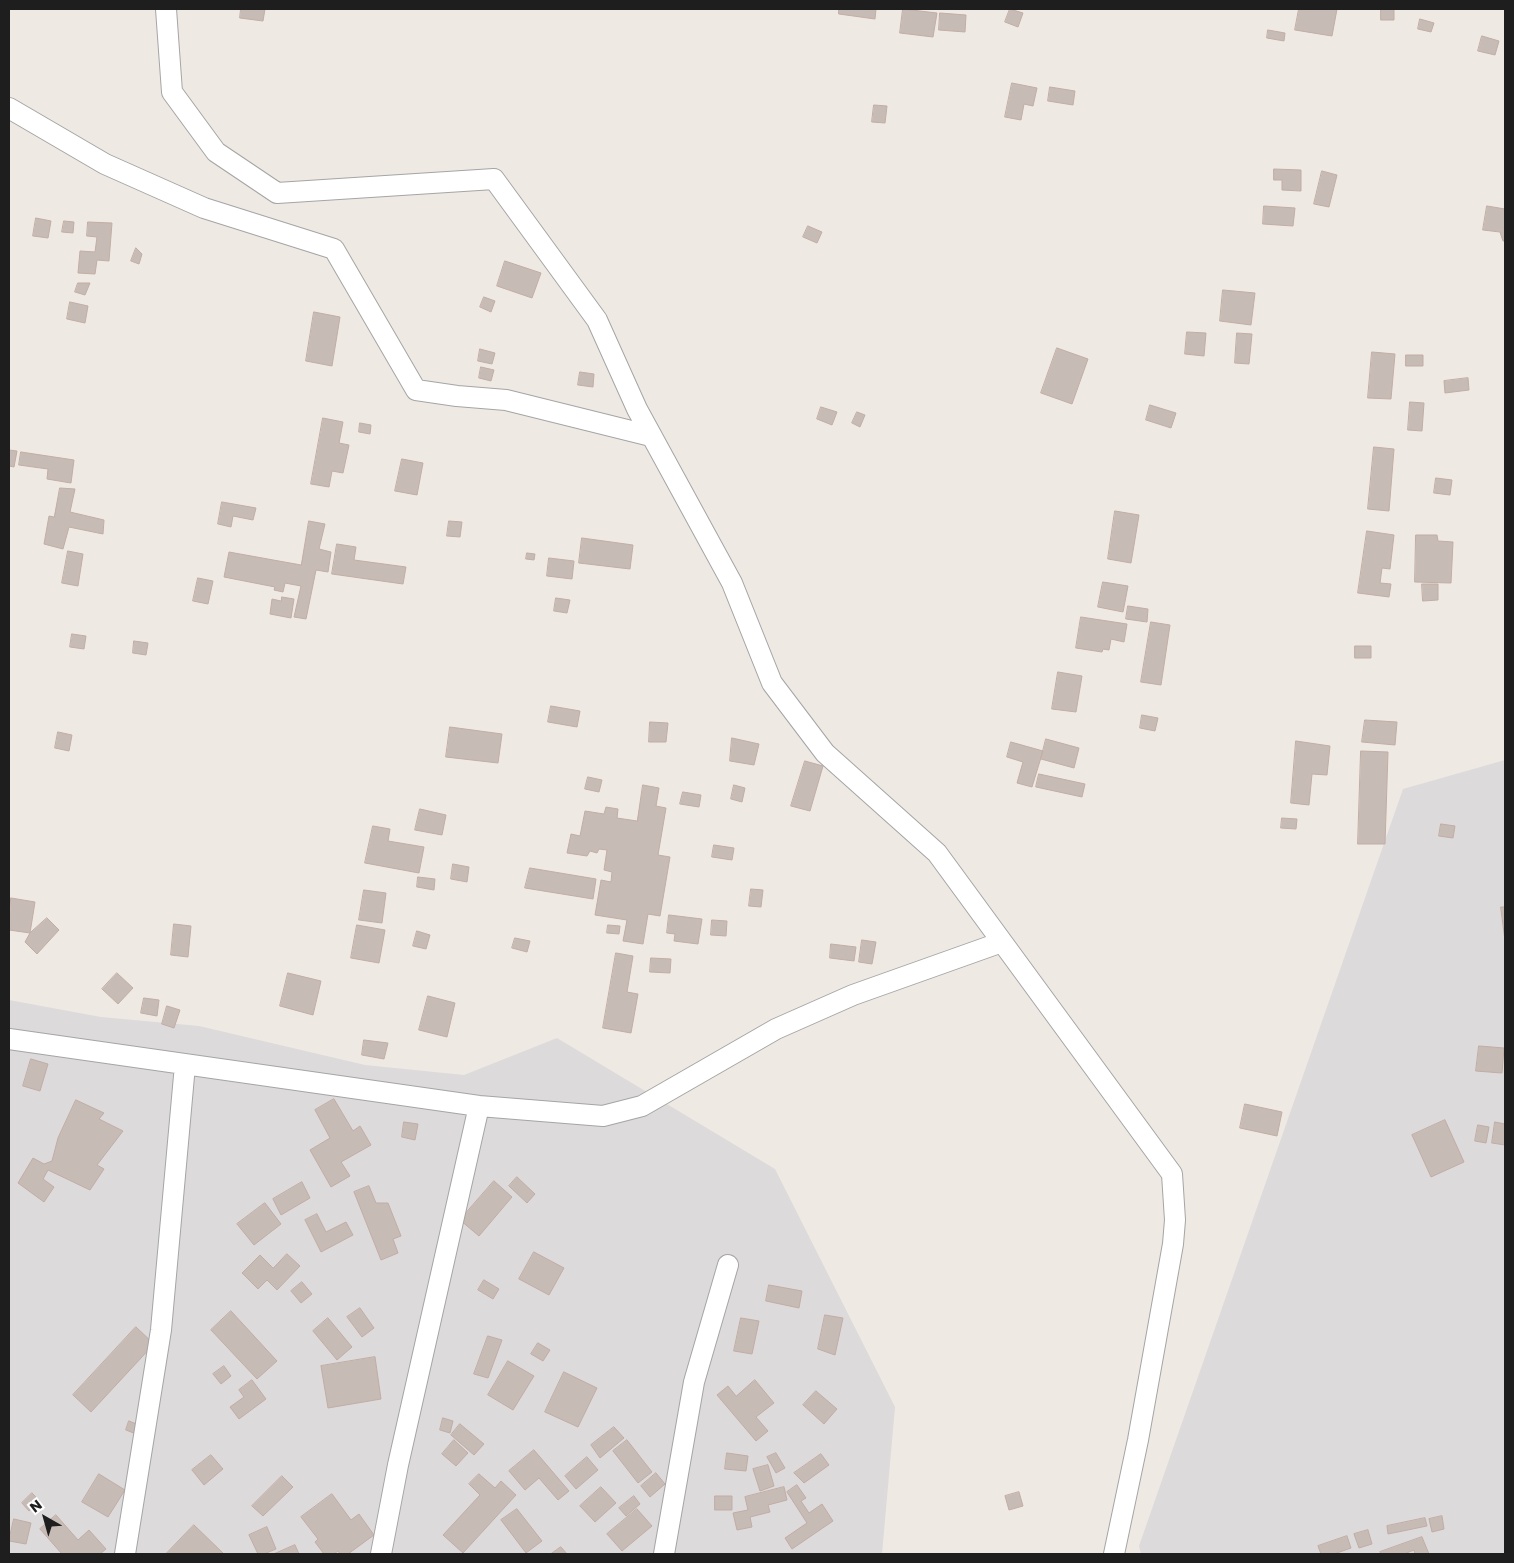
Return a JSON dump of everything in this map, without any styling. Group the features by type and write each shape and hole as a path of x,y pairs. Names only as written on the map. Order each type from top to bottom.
{"street":[{"path":"166,9 172,92 216,152 277,194 494,179 597,320 652,436 732,583 772,683 825,753 937,853 1172,1174 1175,1220 1173,1244 1138,1440 1114,1554"},
{"path":"9,108 105,164 204,208 334,249 381,326 416,390 506,400 652,436"},
{"path":"9,1039 479,1106 603,1116 642,1106 776,1029 854,995 1002,942"},
{"path":"125,1554 161,1330 185,1065"},
{"path":"381,1554 398,1465 479,1106"},
{"path":"664,1554 694,1382 728,1265"}],"shaded area":[{"path":"1505,760 1505,1554 1141,1554 1139,1546 1403,789"},
{"path":"9,1000 101,1017 199,1026 365,1065 464,1075 557,1038 775,1169 895,1407 882,1554 9,1554"}],"building":[{"path":"241,9 265,9 263,21 240,18"},
{"path":"839,9 876,9 875,19 839,14"},
{"path":"903,9 937,13 933,37 900,33"},
{"path":"1010,9 1023,13 1018,27 1005,22"},
{"path":"1299,9 1337,9 1332,36 1295,30"},
{"path":"1381,9 1394,9 1394,20 1381,20"},
{"path":"940,13 966,15 965,32 939,30"},
{"path":"1420,19 1434,23 1431,32 1418,29"},
{"path":"1268,30 1285,33 1284,41 1267,38"},
{"path":"1482,36 1499,41 1495,55 1478,51"},
{"path":"1012,83 1037,88 1033,106 1024,104 1021,120 1005,117"},
{"path":"1050,87 1075,91 1073,105 1048,101"},
{"path":"874,105 887,106 885,123 872,122"},
{"path":"1274,169 1301,170 1301,191 1282,190 1282,180 1274,180"},
{"path":"1322,171 1337,175 1329,207 1314,204"},
{"path":"1264,206 1295,208 1293,226 1263,224"},
{"path":"1487,206 1505,209 1505,241 1503,241 1500,232 1483,230"},
{"path":"36,218 51,221 48,238 33,236"},
{"path":"64,221 74,222 73,233 62,232"},
{"path":"88,222 112,223 109,261 97,260 95,274 78,273 80,251 95,252 97,237 87,236"},
{"path":"808,226 822,232 817,243 803,237"},
{"path":"136,248 142,254 139,264 131,261"},
{"path":"505,261 541,273 532,298 497,286"},
{"path":"78,283 90,283 85,295 75,292"},
{"path":"1223,290 1255,293 1251,325 1220,321"},
{"path":"484,297 495,301 491,312 480,307"},
{"path":"70,302 88,306 85,323 67,319"},
{"path":"314,312 340,317 332,366 306,361"},
{"path":"1187,332 1206,333 1204,356 1185,354"},
{"path":"1237,333 1252,334 1249,364 1235,363"},
{"path":"1057,348 1088,359 1072,404 1041,393"},
{"path":"480,349 495,353 492,364 478,361"},
{"path":"1372,352 1395,354 1391,399 1368,398"},
{"path":"1406,355 1423,355 1423,366 1406,366"},
{"path":"481,367 494,370 491,381 479,378"},
{"path":"580,372 594,374 593,387 578,385"},
{"path":"1468,378 1469,390 1445,393 1444,381"},
{"path":"1410,402 1424,403 1422,431 1408,430"},
{"path":"1150,405 1176,413 1171,428 1146,420"},
{"path":"821,407 837,412 832,425 817,419"},
{"path":"857,412 865,415 860,427 852,423"},
{"path":"323,418 343,422 339,443 349,445 343,473 332,471 329,487 311,484"},
{"path":"360,423 371,425 370,434 359,432"},
{"path":"1374,447 1394,449 1389,511 1368,509"},
{"path":"9,450 17,451 14,467 9,466"},
{"path":"21,452 74,460 71,483 47,479 48,469 19,465"},
{"path":"402,459 423,463 417,495 395,491"},
{"path":"1436,478 1452,480 1450,495 1434,493"},
{"path":"60,488 75,489 70,512 104,520 103,534 69,527 63,549 44,544 49,516 54,517"},
{"path":"222,502 256,508 253,520 233,516 231,527 218,524"},
{"path":"1115,511 1139,515 1131,563 1108,559"},
{"path":"309,521 325,524 319,549 331,552 328,572 316,570 306,619 294,617 301,586 285,583 283,592 274,590 275,587 224,577 229,552 301,565"},
{"path":"449,521 462,522 460,537 447,536"},
{"path":"1367,531 1394,535 1390,569 1382,568 1380,583 1391,584 1389,597 1358,593"},
{"path":"1416,535 1437,535 1438,541 1453,542 1451,583 1415,582"},
{"path":"582,538 633,545 630,569 579,563"},
{"path":"337,544 356,547 354,560 406,567 403,584 332,574"},
{"path":"68,551 83,554 78,586 62,583"},
{"path":"527,553 535,554 534,560 526,559"},
{"path":"549,558 574,561 572,579 547,576"},
{"path":"198,578 213,581 208,604 193,601"},
{"path":"1103,582 1128,586 1123,612 1098,607"},
{"path":"1422,584 1438,584 1438,600 1423,601"},
{"path":"282,597 294,599 291,618 270,614 272,599 281,601"},
{"path":"556,598 570,600 567,613 554,611"},
{"path":"1128,606 1148,609 1147,622 1126,619"},
{"path":"1081,617 1127,624 1124,642 1111,639 1109,650 1103,649 1102,652 1076,648"},
{"path":"1151,622 1170,625 1161,685 1141,682"},
{"path":"72,634 86,636 84,649 70,647"},
{"path":"134,641 148,643 146,655 133,653"},
{"path":"1355,646 1371,646 1371,658 1355,658"},
{"path":"1058,672 1082,676 1076,712 1052,709"},
{"path":"551,706 580,711 577,727 548,722"},
{"path":"1142,715 1158,718 1155,731 1140,728"},
{"path":"1365,720 1397,722 1395,745 1362,742"},
{"path":"650,722 668,723 666,742 649,742"},
{"path":"450,727 502,734 498,763 446,757"},
{"path":"58,732 72,735 69,751 55,748"},
{"path":"732,738 759,744 754,765 730,761"},
{"path":"1046,739 1079,748 1074,768 1041,759"},
{"path":"1296,741 1330,746 1327,775 1312,774 1309,805 1291,803"},
{"path":"1011,742 1043,751 1032,787 1017,783 1023,762 1007,757"},
{"path":"1361,751 1388,752 1385,844 1358,844"},
{"path":"805,761 823,766 810,811 791,806"},
{"path":"1039,774 1085,784 1082,797 1036,787"},
{"path":"588,777 602,780 599,792 585,789"},
{"path":"643,785 659,788 656,806 666,808 658,855 670,857 660,916 648,914 643,944 623,941 627,920 595,915 601,880 611,882 612,872 604,870 607,850 599,849 597,853 590,851 587,856 567,853 571,834 580,836 585,811 604,814 606,807 618,809 617,818 637,821"},
{"path":"734,785 745,788 742,802 731,799"},
{"path":"683,792 701,795 699,807 680,804"},
{"path":"420,809 446,815 442,835 415,830"},
{"path":"1282,818 1297,819 1296,829 1281,828"},
{"path":"1441,824 1455,826 1453,838 1439,836"},
{"path":"373,826 390,829 388,841 424,847 419,873 365,863"},
{"path":"714,845 734,848 732,860 712,857"},
{"path":"453,864 469,867 467,882 451,879"},
{"path":"530,868 596,879 593,899 525,888"},
{"path":"418,877 435,879 434,890 417,887"},
{"path":"751,889 763,890 761,907 749,906"},
{"path":"364,890 386,893 382,923 359,920"},
{"path":"11,898 35,902 30,933 9,930"},
{"path":"1501,907 1505,907 1505,940"},
{"path":"669,915 702,919 698,944 674,941 675,934 667,933"},
{"path":"47,918 59,930 37,954 25,942 30,933"},
{"path":"712,920 727,921 726,936 711,935"},
{"path":"174,924 191,926 188,957 171,955"},
{"path":"357,925 385,930 379,963 351,958"},
{"path":"608,925 620,926 619,934 607,933"},
{"path":"417,931 430,935 426,949 413,946"},
{"path":"515,938 530,941 527,952 512,948"},
{"path":"862,940 876,942 872,964 859,962"},
{"path":"831,944 856,947 854,961 830,958"},
{"path":"616,953 633,956 627,992 638,994 631,1033 603,1028"},
{"path":"651,958 671,959 670,973 650,972"},
{"path":"117,973 133,988 118,1004 102,989"},
{"path":"288,973 321,981 313,1015 280,1006"},
{"path":"428,996 455,1003 447,1037 419,1030"},
{"path":"144,998 159,1000 157,1016 141,1013"},
{"path":"167,1006 180,1010 174,1028 162,1024"},
{"path":"364,1040 388,1043 384,1059 362,1055"},
{"path":"1479,1046 1504,1048 1502,1073 1476,1071"},
{"path":"31,1059 48,1064 40,1091 23,1086"},
{"path":"334,1099 353,1131 360,1126 371,1145 341,1162 350,1176 331,1187 310,1150 330,1138 315,1110"},
{"path":"76,1100 104,1113 99,1119 123,1131 97,1165 104,1169 90,1190 48,1170 43,1179 54,1187 44,1202 18,1183 33,1158 44,1164 52,1161 58,1138"},
{"path":"1245,1104 1282,1112 1277,1136 1240,1128"},
{"path":"1445,1120 1464,1162 1431,1177 1412,1135"},
{"path":"404,1122 418,1124 415,1140 402,1137"},
{"path":"1495,1122 1505,1124 1505,1145 1492,1143"},
{"path":"1478,1125 1489,1127 1486,1143 1475,1141"},
{"path":"517,1177 535,1194 527,1203 509,1186"},
{"path":"494,1181 512,1197 479,1236 460,1220"},
{"path":"302,1182 310,1198 281,1215 273,1199"},
{"path":"369,1186 376,1203 388,1203 401,1236 393,1239 398,1253 381,1260 354,1192"},
{"path":"265,1203 281,1224 254,1245 237,1224"},
{"path":"317,1214 326,1232 346,1222 353,1235 321,1252 305,1220"},
{"path":"534,1252 564,1268 549,1295 519,1279"},
{"path":"287,1254 300,1266 277,1290 267,1280 258,1289 242,1273 260,1255 273,1268"},
{"path":"484,1280 499,1289 493,1299 478,1290"},
{"path":"302,1282 312,1294 301,1303 291,1291"},
{"path":"769,1285 802,1291 799,1308 766,1301"},
{"path":"360,1308 374,1328 362,1337 347,1317"},
{"path":"231,1311 277,1361 257,1379 211,1330"},
{"path":"825,1315 843,1318 835,1355 818,1349"},
{"path":"328,1318 352,1347 337,1360 313,1331"},
{"path":"741,1318 759,1321 752,1354 734,1351"},
{"path":"136,1327 154,1344 91,1412 73,1395"},
{"path":"488,1336 502,1340 488,1378 474,1374"},
{"path":"538,1343 550,1350 543,1361 531,1354"},
{"path":"375,1357 381,1399 328,1408 321,1366"},
{"path":"508,1361 534,1376 513,1410 488,1395"},
{"path":"224,1366 231,1376 221,1384 213,1374"},
{"path":"564,1372 597,1388 578,1427 545,1412"},
{"path":"252,1380 266,1399 239,1419 230,1407 244,1397 239,1390"},
{"path":"755,1380 774,1403 756,1417 768,1431 756,1441 717,1395 728,1386 736,1396"},
{"path":"816,1391 837,1409 824,1424 803,1405"},
{"path":"443,1418 453,1421 450,1433 440,1430"},
{"path":"129,1421 139,1425 136,1434 126,1430"},
{"path":"460,1424 484,1444 474,1455 451,1435"},
{"path":"614,1427 624,1438 600,1458 591,1445"},
{"path":"454,1440 468,1453 456,1466 442,1454"},
{"path":"627,1440 652,1472 638,1483 613,1451"},
{"path":"534,1450 569,1491 558,1500 539,1478 525,1490 509,1471"},
{"path":"727,1453 748,1456 746,1471 725,1469"},
{"path":"776,1453 785,1468 776,1473 767,1457"},
{"path":"821,1454 829,1465 804,1483 794,1473"},
{"path":"211,1455 223,1469 204,1485 192,1470"},
{"path":"587,1457 598,1470 576,1489 565,1476"},
{"path":"768,1465 774,1486 760,1491 753,1469"},
{"path":"656,1473 665,1484 650,1497 641,1486"},
{"path":"99,1474 125,1490 108,1517 82,1502"},
{"path":"479,1474 495,1488 501,1481 516,1495 463,1553 443,1535 480,1495 469,1484"},
{"path":"282,1476 293,1487 263,1516 252,1506"},
{"path":"797,1485 806,1498 801,1501 809,1513 822,1504 833,1521 792,1549 785,1538 807,1523 787,1492"},
{"path":"601,1487 616,1503 595,1522 580,1506"},
{"path":"784,1487 787,1500 768,1505 770,1512 750,1517 752,1527 737,1530 733,1513 748,1510 745,1497"},
{"path":"1019,1492 1023,1506 1009,1510 1005,1496"},
{"path":"32,1493 40,1501 29,1511 22,1503"},
{"path":"332,1494 351,1520 359,1514 374,1535 348,1554 340,1554 338,1551 334,1554 324,1554 315,1542 318,1539 301,1517"},
{"path":"634,1496 640,1504 626,1516 619,1508"},
{"path":"715,1496 732,1496 732,1510 715,1510"},
{"path":"517,1509 542,1541 526,1553 501,1520"},
{"path":"637,1509 652,1526 622,1551 607,1534"},
{"path":"56,1515 78,1540 89,1530 106,1549 100,1554 62,1554 40,1529"},
{"path":"1442,1516 1444,1529 1432,1532 1429,1519"},
{"path":"1425,1518 1427,1526 1388,1534 1387,1526"},
{"path":"14,1519 31,1523 26,1544 9,1541"},
{"path":"194,1525 224,1554 166,1554"},
{"path":"267,1527 276,1549 264,1554 258,1554 249,1535"},
{"path":"1368,1530 1372,1544 1359,1548 1354,1534"},
{"path":"1347,1536 1351,1548 1334,1554 1321,1554 1318,1546"},
{"path":"1422,1537 1429,1554 1415,1554 1414,1550 1404,1554 1381,1554 1380,1552"},
{"path":"295,1545 299,1554 274,1554"},
{"path":"561,1547 567,1554 551,1554"}]}
